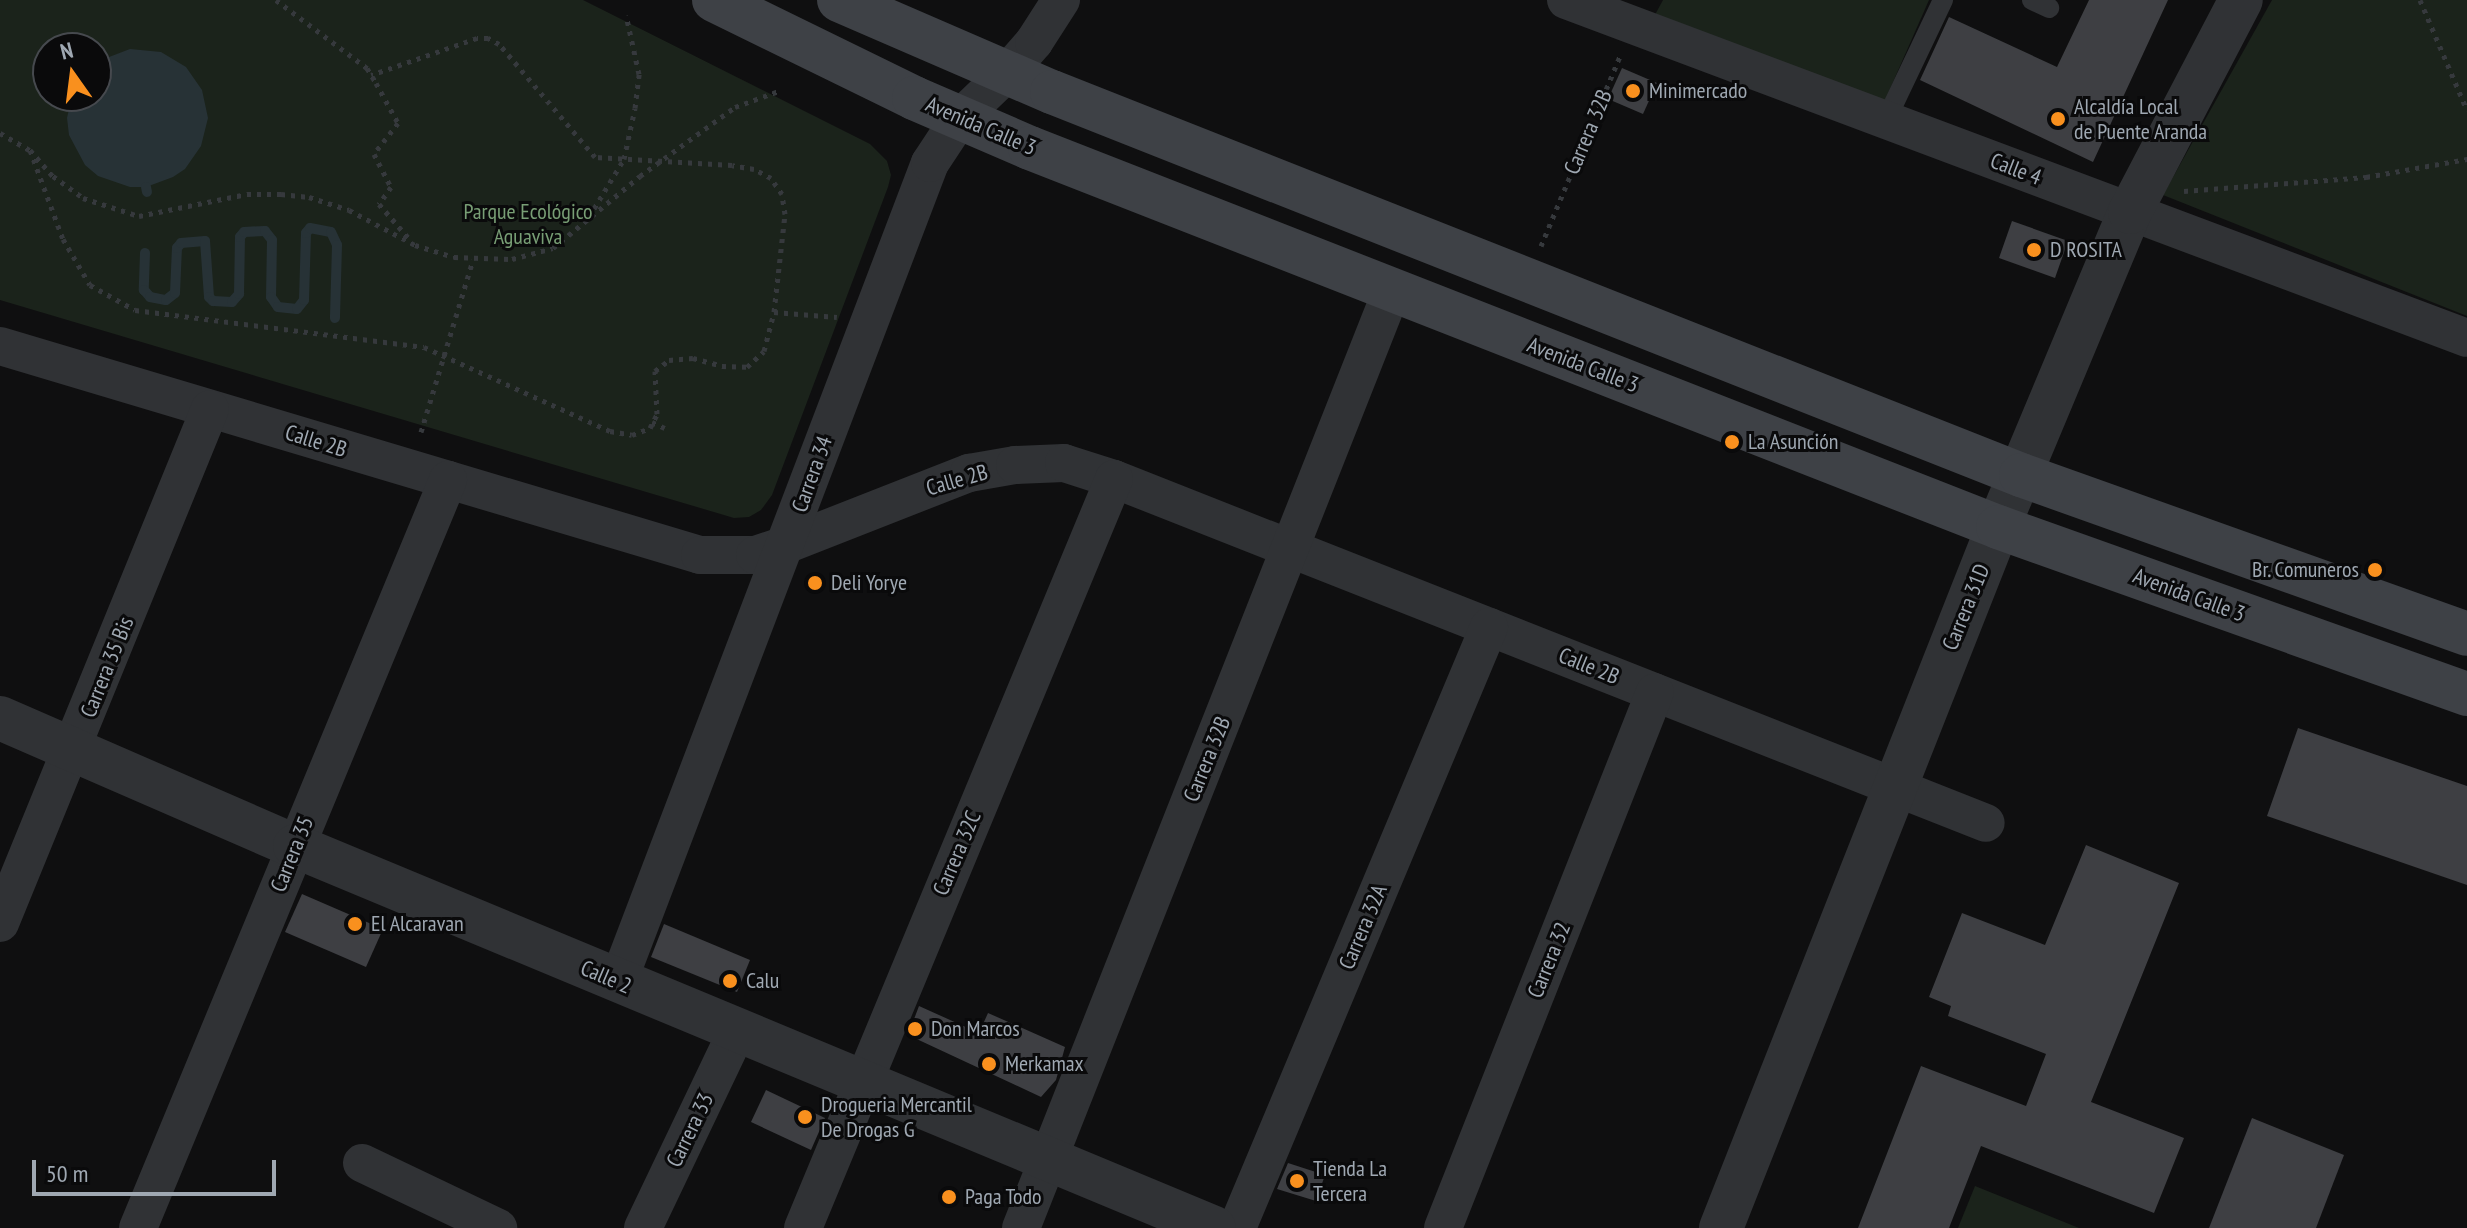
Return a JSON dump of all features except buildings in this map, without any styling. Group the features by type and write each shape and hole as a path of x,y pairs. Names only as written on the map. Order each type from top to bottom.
{"main road":[{"name":"Avenida Calle 3","path":"714,0 959,119 1998,527 2467,694"},
{"path":"839,0 1007,73 2021,475 2467,634"}],"street":[{"name":"Carrera 34","path":"618,982 922,182 942,142 959,119 1034,42 1061,0"},
{"name":"Calle 4","path":"1566,0 1640,13 1886,120 2134,203 2467,338"},
{"name":"Carrera 31D","path":"1721,1228 1998,527 2134,203 2241,0"},
{"name":"Carrera 32B","path":"1021,1228 1392,290"},
{"name":"Calle 2B","path":"0,346 700,555 755,555 969,473 1015,465 1064,463 1114,479 1986,823"},
{"name":"Carrera 35 Bis","path":"0,923 210,409"},
{"name":"Carrera 32C","path":"803,1228 861,1082 1114,479"},
{"name":"Carrera 35","path":"138,1228 448,480"},
{"name":"Carrera 32A","path":"1237,1228 1489,627"},
{"name":"Carrera 32","path":"1443,1228 1655,692"},
{"name":"Calle 2","path":"0,718 618,982 1214,1228"},
{"name":"Carrera 33","path":"643,1228 737,1031"},
{"path":"362,1163 498,1228"}],"lane":[{"path":"1886,120 1943,0"}],"path":[{"path":"276,0 367,68 371,75 398,123 374,154 391,187 379,204 415,245"},
{"path":"2420,0 2467,110"},
{"name":"Carrera 32B","path":"1537,254 1640,13"},
{"path":"584,224 624,159 639,74 626,15"},
{"path":"30,150 63,239 90,285 135,310 424,347 610,431 632,435 650,428 657,414 655,371 669,360 693,358 722,366 747,367 764,351 774,312 785,214 782,194 771,178 754,169 732,165 595,157 499,44 488,38 477,38 371,75"},
{"path":"0,133 30,150 53,176 83,198 139,216 247,194 309,197 349,210 415,245 473,260 512,259 553,248 658,163 735,107 779,91"},
{"path":"2134,203 2366,177 2467,159"},
{"path":"421,432 473,260"},
{"path":"774,312 845,317"},
{"path":"652,422 665,428"}],"green space":[{"name":"Parque Ecológico Aguaviva","path":"0,0 583,0 870,144 887,161 891,175 888,187 772,495 761,510 749,517 734,518 0,300"},
{"path":"1663,0 1929,0 1882,107 1650,24"},
{"path":"2272,0 2467,0 2467,316 2163,195"},
{"path":"1975,1186 2079,1228 1958,1228"}],"shaded area":[{"path":"130,49 161,52 186,67 202,90 208,118 201,146 185,169 173,177 146,187 130,187 98,176 85,165 69,135 68,112 112,112 112,56"}],"waterway":[{"path":"146,187 147,192"},
{"path":"145,253 144,290 150,297 166,300 175,293 177,248 181,243 205,241 209,297 213,301 232,302 239,294 240,237 244,232 265,231 272,240 271,297 278,307 297,309 304,300 306,233 310,228 331,232 337,245 335,318"}],"place":[{"name":"Minimercado","path":"1633,91"},
{"name":"Alcaldía Local de Puente Aranda","path":"2058,119"},
{"name":"D ROSITA","path":"2034,250"},
{"name":"La Asunción","path":"1732,442"},
{"name":"Br. Comuneros","path":"2375,570"},
{"name":"Deli Yorye","path":"815,583"},
{"name":"El Alcaravan","path":"355,924"},
{"name":"Calu","path":"730,981"},
{"name":"Don Marcos","path":"915,1029"},
{"name":"Merkamax","path":"989,1064"},
{"name":"Drogueria Mercantil De Drogas G","path":"805,1117"},
{"name":"Tienda La Tercera","path":"1297,1181"},
{"name":"Paga Todo","path":"949,1197"}]}
